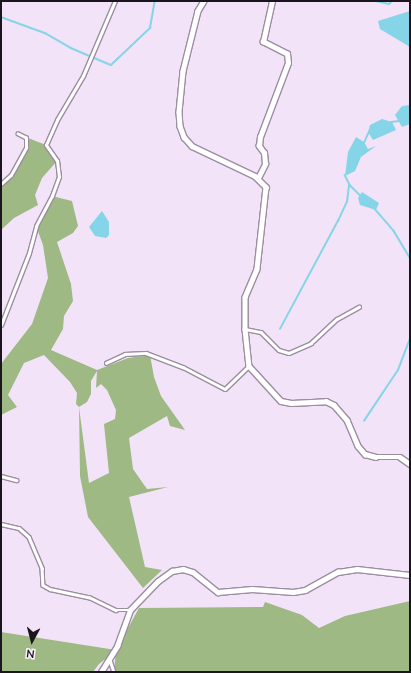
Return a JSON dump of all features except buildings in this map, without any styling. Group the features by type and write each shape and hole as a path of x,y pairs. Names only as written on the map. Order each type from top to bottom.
{"street":[{"path":"204,1 198,11 183,71 179,112 180,126 184,137 192,146 258,178 266,187 257,269 245,297 245,329 249,366 272,394 281,401 291,403 326,400 334,405 347,420 358,446 365,454 376,457 400,457 410,464"},
{"path":"258,178 265,164 264,153 259,146 260,137 288,62 287,54 263,42 272,1"},
{"path":"101,672 110,660 130,610 158,581 172,571 183,569 193,572 218,592 252,589 293,592 305,590 338,572 357,569 410,575"}],"lane":[{"path":"1,325 29,253 36,226 52,196 59,176 56,162 46,145 57,120 83,76 115,1"},
{"path":"1,184 11,175 26,148 26,138 18,134"},
{"path":"245,329 261,332 279,350 289,353 311,343 337,319 359,307"},
{"path":"106,362 125,354 146,353 183,367 225,389 249,366"},
{"path":"1,476 16,480"},
{"path":"1,524 19,528 29,537 42,568 43,585 50,589 89,597 116,610 130,610"},
{"path":"110,660 114,672"}],"green space":[{"path":"18,134 46,145 57,161 42,178 35,195 38,205 14,218 1,230 1,184 11,175 26,148 26,138"},
{"path":"52,196 72,201 78,226 73,233 57,242 71,284 73,301 64,316 63,329 51,350 97,370 128,358 150,355 154,377 161,396 185,430 170,426 167,416 129,438 133,469 147,489 168,487 129,497 145,567 162,570 143,588 88,517 80,476 79,407 76,404 77,393 70,382 44,355 24,363 8,395 17,407 1,415 1,364 32,324 48,278 43,245 36,226","holes":["97,371 96,388 101,384 107,390 116,410 115,419 104,424 109,473 89,483 79,407 87,402 91,394 91,381"]},
{"path":"410,601 410,672 114,672 116,651 99,664 93,672 1,672 1,632 116,650 139,608 263,607 265,602 302,615 319,628 345,616"}],"water":[{"path":"410,11 410,47 380,29 378,21"},
{"path":"410,105 410,124 402,127 395,115 402,106"},
{"path":"382,119 392,122 396,130 373,140 368,132 370,125"},
{"path":"356,137 364,142 368,149 376,146 361,157 355,171 345,176 348,152"},
{"path":"362,192 379,203 376,210 360,205 358,198"},
{"path":"102,211 109,222 109,235 106,238 95,236 89,227"}],"waterway":[{"path":"1,17 45,33 71,48 111,65 150,28 155,1"},
{"path":"376,1 389,4 392,1"},
{"path":"391,122 399,121"},
{"path":"364,143 369,132"},
{"path":"345,175 350,185 361,196"},
{"path":"280,329 338,221 347,202 349,185"},
{"path":"375,209 394,231 410,258"},
{"path":"364,421 398,370 410,338"}]}
